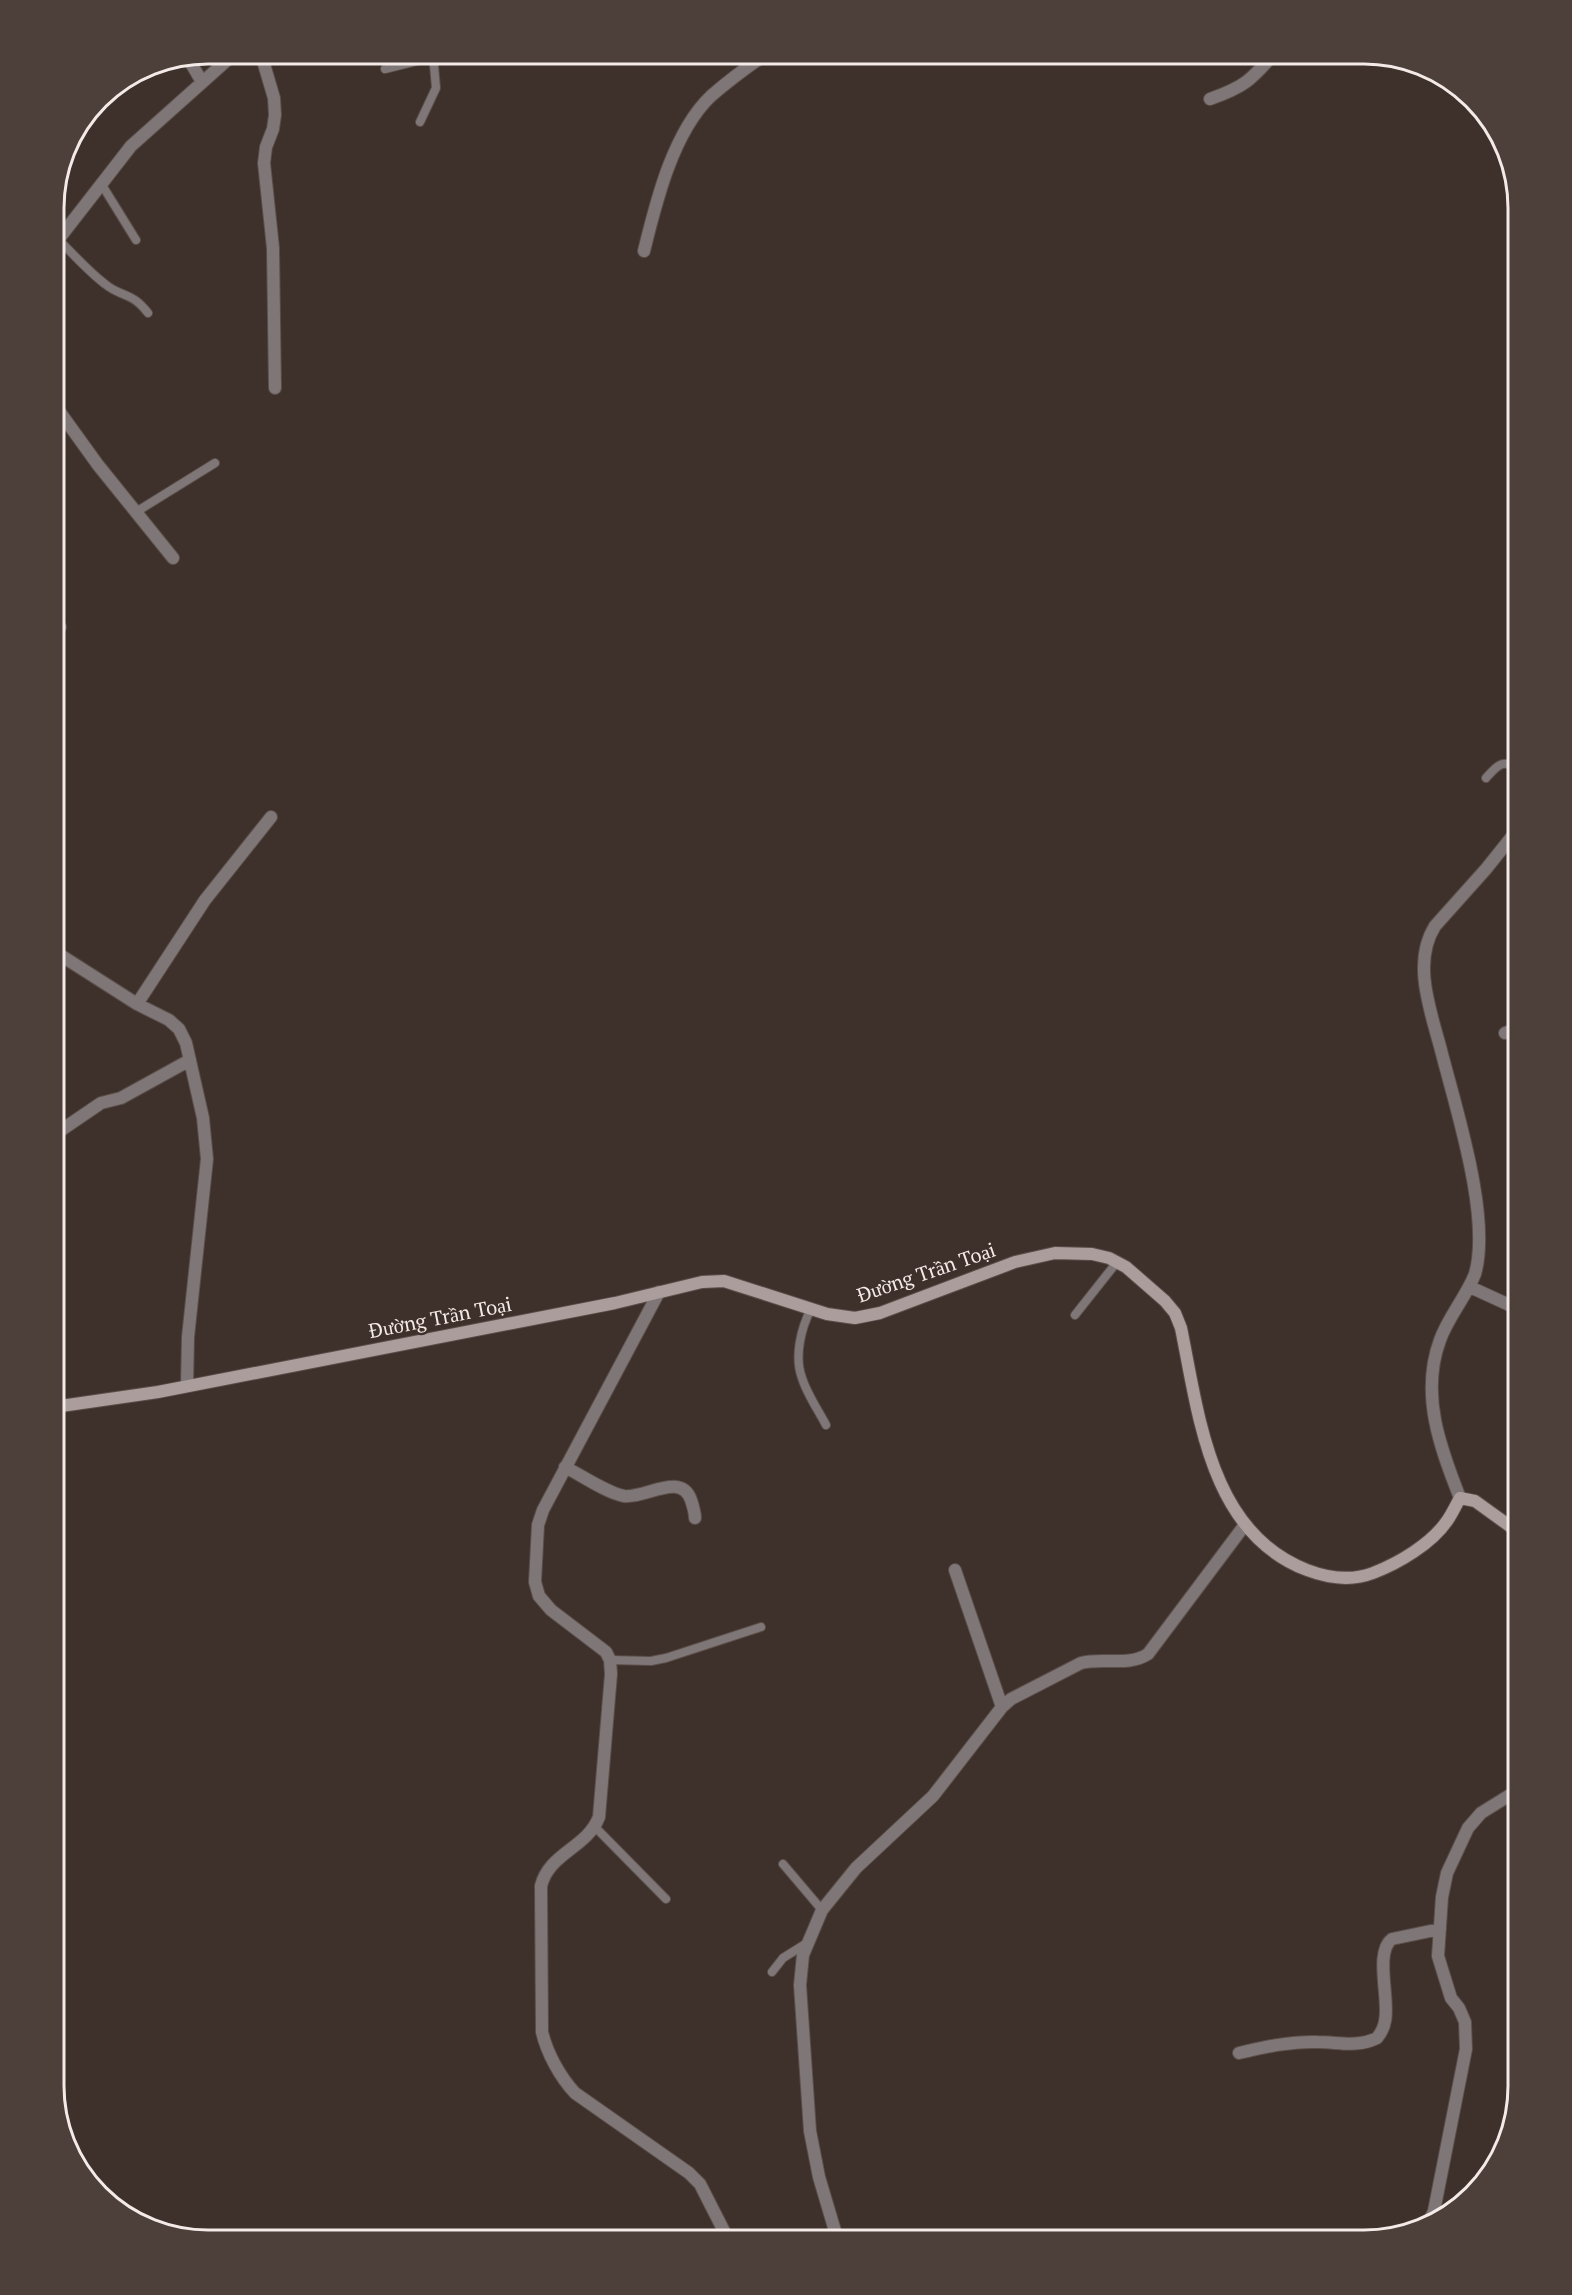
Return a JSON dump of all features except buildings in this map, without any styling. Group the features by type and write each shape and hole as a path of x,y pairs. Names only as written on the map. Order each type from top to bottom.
{"street":[{"path":"65,232 131,146 221,65"},
{"path":"264,65 274,98 275,115 264,163 273,248 275,388"},
{"path":"644,250 656,201 669,164 694,117 710,98 752,65"},
{"path":"1210,99 1235,90 1254,78 1265,65"},
{"path":"193,66 202,82"},
{"path":"65,419 98,465 173,558"},
{"path":"137,1004 205,900 271,817"},
{"path":"1508,842 1436,926 1425,948 1425,983 1462,1132 1479,1225 1478,1263 1470,1287 1440,1339 1433,1366 1431,1396 1435,1425 1442,1454 1460,1498 1475,1500 1508,1525"},
{"path":"65,958 137,1004 169,1020 179,1029 186,1043 203,1118 207,1159 188,1337 187,1385"},
{"path":"65,1128 101,1103 121,1098 190,1060"},
{"name":"Đường Trần Toại","path":"64,1406 158,1392 615,1303 702,1282 724,1281 827,1314 855,1318 880,1313 1014,1262 1055,1253 1092,1254 1126,1266 1175,1313 1181,1328 1203,1438 1217,1475 1244,1526 1270,1550 1293,1565 1317,1574 1358,1578 1383,1569 1429,1540 1447,1522 1460,1498"},
{"path":"1470,1287 1508,1305"},
{"path":"659,1292 543,1510 538,1525 535,1582 539,1596 551,1610 606,1652 610,1660 611,1674 599,1816 595,1827 544,1873 542,2032 544,2041 565,2082 575,2092 689,2173 700,2184 723,2230"},
{"path":"566,1467 626,1497 680,1487 686,1490 690,1497 695,1518"},
{"path":"835,2230 819,2177 810,2131 800,1985 803,1955 822,1910 856,1868 933,1796 1002,1707 1011,1699 1081,1663 1094,1660 1139,1660 1148,1654 1244,1526"},
{"path":"955,1570 1002,1707"},
{"path":"1434,2212 1466,2049 1465,2022 1459,2008 1451,1998 1438,1956 1442,1897 1447,1873 1468,1828 1481,1813 1508,1796"},
{"path":"1239,2053 1273,2045 1317,2042 1351,2045 1377,2038 1386,2021 1384,1955 1388,1942 1392,1939 1440,1929"}],"lane":[{"path":"385,69 400,65"},
{"path":"420,122 436,87 434,65"},
{"path":"102,184 136,240"},
{"path":"65,249 108,286 138,301 148,313"},
{"path":"136,512 215,463"},
{"path":"1486,778 1497,766 1508,764"},
{"path":"1075,1315 1117,1262"},
{"path":"811,1309 801,1335 799,1366 802,1379 826,1425"},
{"path":"610,1660 658,1659 695,1650 761,1627"},
{"path":"595,1827 666,1899"},
{"path":"783,1864 822,1910"},
{"path":"772,1972 783,1958 807,1943"}]}
